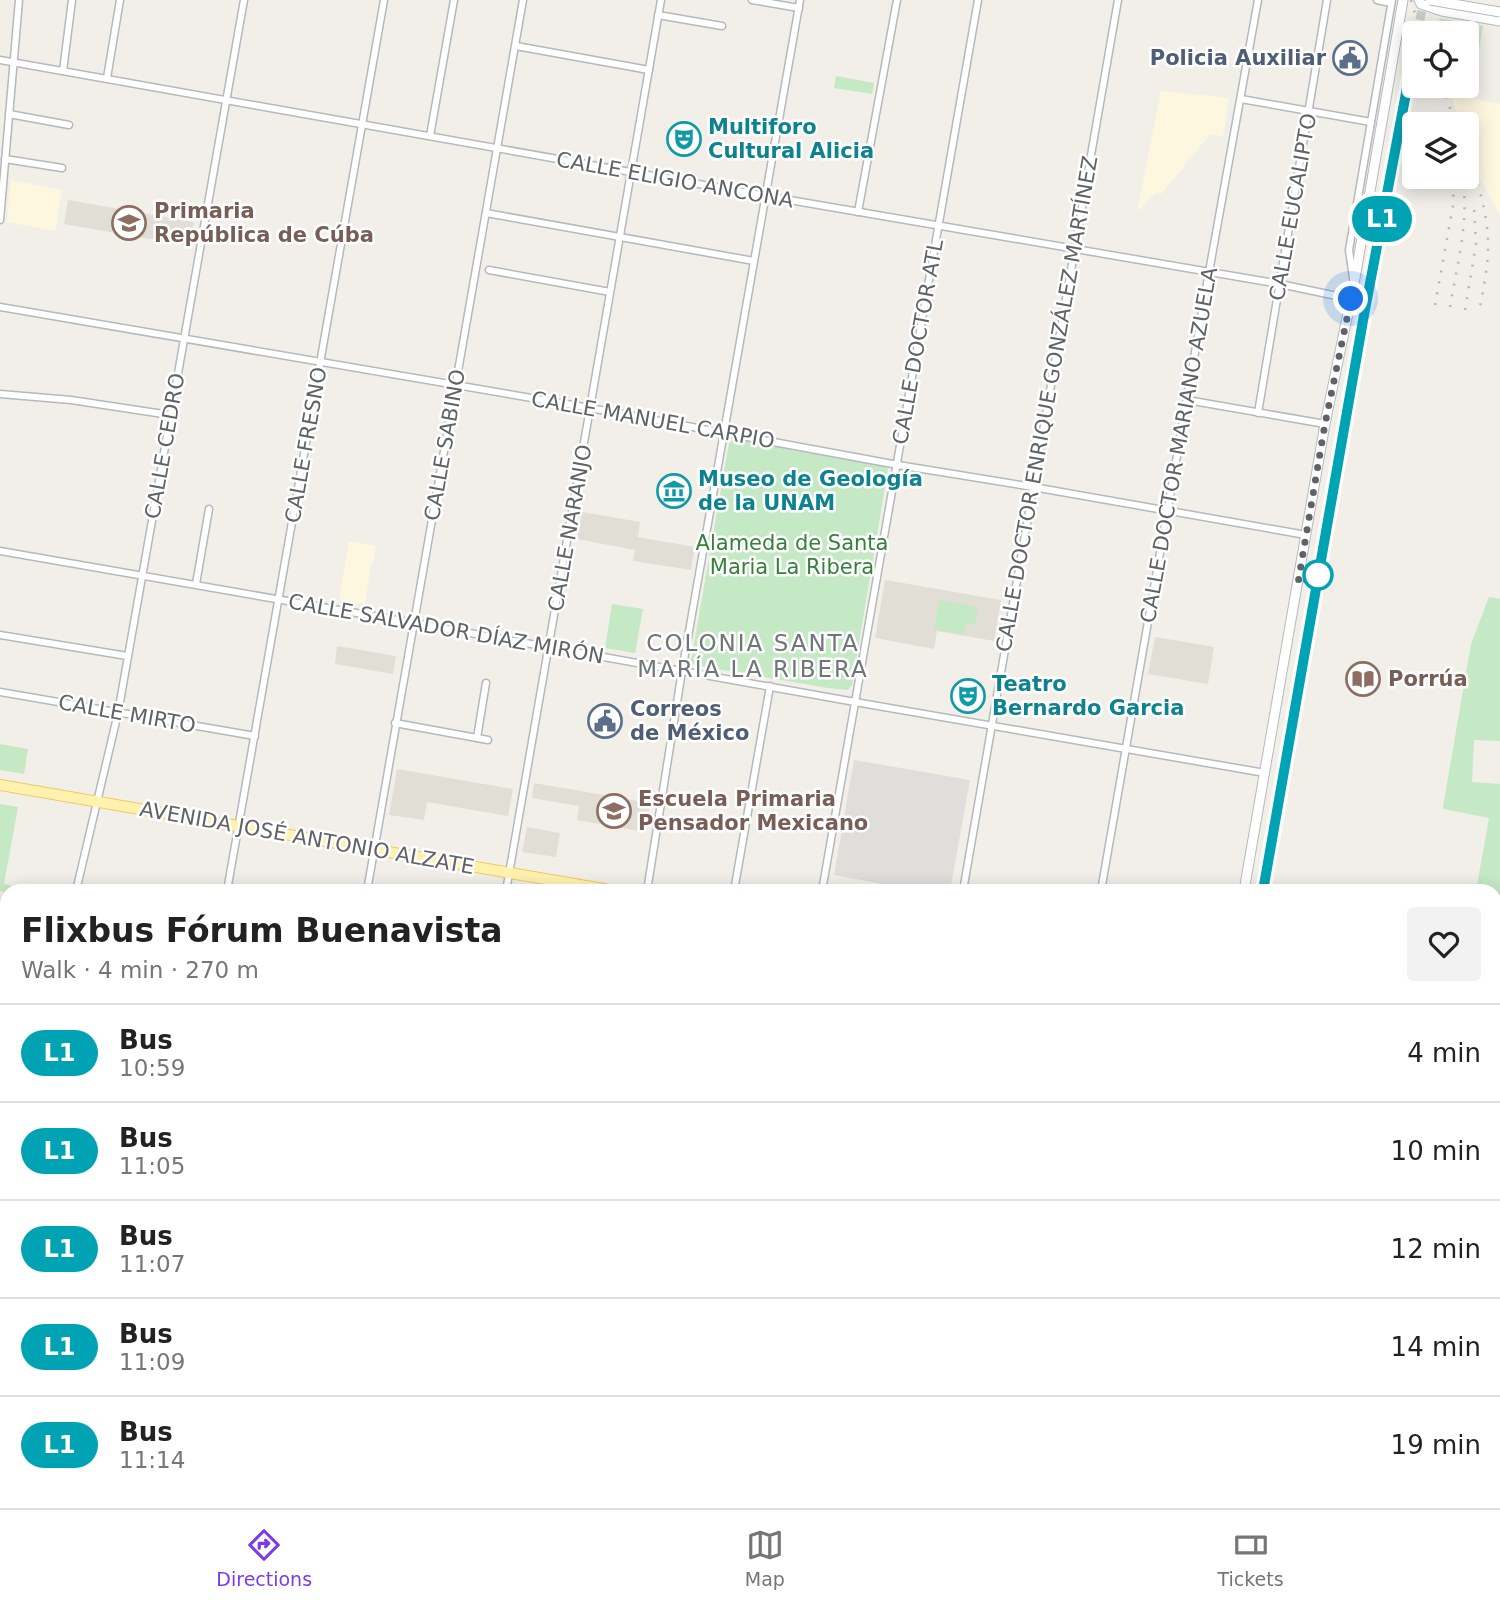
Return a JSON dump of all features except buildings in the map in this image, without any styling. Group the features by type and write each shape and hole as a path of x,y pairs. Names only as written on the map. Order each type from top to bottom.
{"main road":[{"path":"1245,884 1325,424 1354,284 1403,0"},
{"path":"1419,0 1421,4 1458,15 1499,18"},
{"path":"1430,0 1499,18"},
{"path":"1458,15 1466,8 1469,0"},
{"path":"1492,1 1490,14 1499,18"},
{"path":"1265,884 1364,315 1405,98"},
{"name":"AVENIDA JOSÉ ANTONIO ALZATE","path":"0,785 574,884"}],"street":[{"path":"0,220 19,0"},
{"path":"63,71 72,0"},
{"path":"107,78 120,0"},
{"name":"CALLE CEDRO","path":"78,884 118,713 244,0"},
{"name":"CALLE FRESNO","path":"228,884 384,0"},
{"path":"430,136 454,0"},
{"name":"CALLE SABINO","path":"368,884 523,0"},
{"name":"CALLE NARANJO","path":"507,884 661,0"},
{"path":"648,884 682,671 800,4 752,0"},
{"path":"858,212 897,0"},
{"name":"CALLE DOCTOR ATL","path":"823,884 978,0"},
{"name":"CALLE DOCTOR ENRIQUE GONZÁLEZ MARTÍNEZ","path":"964,884 1118,0"},
{"name":"CALLE DOCTOR MARIANO AZUELA","path":"1102,884 1258,0"},
{"name":"CALLE EUCALIPTO","path":"1258,413 1327,0"},
{"path":"1354,284 1349,250 1392,1 1377,0"},
{"path":"658,15 722,26"},
{"path":"516,46 649,70"},
{"name":"CALLE ELIGIO ANCONA","path":"0,60 1280,284 1351,299"},
{"path":"1241,99 1371,122"},
{"path":"9,114 69,125"},
{"path":"5,159 62,168"},
{"path":"486,213 754,261"},
{"path":"489,270 610,292"},
{"name":"CALLE MANUEL CARPIO","path":"0,307 1306,535"},
{"path":"0,394 71,400 170,415"},
{"path":"1186,400 1325,424"},
{"path":"196,584 209,509"},
{"name":"CALLE SALVADOR DÍAZ MIRÓN","path":"0,551 1265,773"},
{"path":"0,635 127,656"},
{"path":"477,738 486,683"},
{"path":"735,884 770,686"},
{"name":"CALLE MIRTO","path":"0,692 255,736"},
{"path":"395,723 488,740"}],"shaded area":[{"path":"1161,91 1229,98 1223,136 1210,135 1161,194 1157,192 1137,212"},
{"path":"1452,98 1471,98 1500,104 1500,215 1479,176 1479,112 1456,112"},
{"path":"11,180 62,190 55,231 7,222"},
{"name":"Primaria República de Cúba","path":"68,200 194,222 190,246 64,224"},
{"path":"582,512 640,522 638,537 695,547 691,570 633,561 635,550 577,539"},
{"path":"349,541 376,546 365,604 339,599"},
{"path":"885,580 1001,600 994,641 937,631 934,649 875,638"},
{"path":"1155,637 1214,647 1208,684 1148,674"},
{"path":"337,646 396,656 393,674 335,664"},
{"path":"854,760 970,780 951,884 882,884 834,875"},
{"path":"397,769 513,789 508,816 427,802 424,820 389,815"},
{"name":"Escuela Primaria Pensador Mexicano","path":"534,783 650,803 645,832 577,820 579,806 532,798"},
{"path":"527,827 560,833 556,857 522,852"}],"green space":[{"path":"1479,25 1483,26 1479,50"},
{"path":"836,76 874,83 872,94 834,88"},
{"name":"Alameda de Santa Maria La Ribera","path":"734,439 885,466 888,469 852,685 848,690 694,665 691,661 729,443"},
{"path":"1489,597 1500,599 1500,741 1474,740 1472,782 1500,784 1500,884 1477,884 1489,818 1443,807 1471,644"},
{"path":"939,600 978,607 975,624 966,623 964,634 934,629"},
{"path":"612,604 643,609 635,653 605,648"},
{"path":"0,744 28,749 24,774 0,770"},
{"path":"0,804 18,807 4,884 0,884"}],"tunnel":[{"path":"1420,21 1424,0"}],"railway":[{"path":"1411,0 1417,21"},
{"path":"1447,98 1451,112"},
{"path":"1435,305 1453,206 1454,189"},
{"path":"1450,307 1464,226 1464,189"},
{"path":"1478,189 1488,238 1487,267 1479,312"},
{"path":"1465,310 1476,244 1474,206"}],"bus line":[{"name":"L1","path":"1264,884 1364,315 1405,98"}],"place":[{"name":"Policia Auxiliar","path":"1350,58"},
{"name":"Multiforo Cultural Alicia","path":"684,139"},
{"name":"Primaria República de Cúba","path":"129,223"},
{"name":"Museo de Geología de la UNAM","path":"674,491"},
{"name":"Porrúa","path":"1363,679"},
{"name":"Teatro Bernardo Garcia","path":"968,696"},
{"name":"Correos de México","path":"605,721"},
{"name":"Escuela Primaria Pensador Mexicano","path":"614,811"}],"district":[{"name":"COLONIA SANTA MARÍA LA RIBERA","path":"753,656"}],"route":[{"path":"1318,575 1298,583 1325,424 1351,299"}]}
